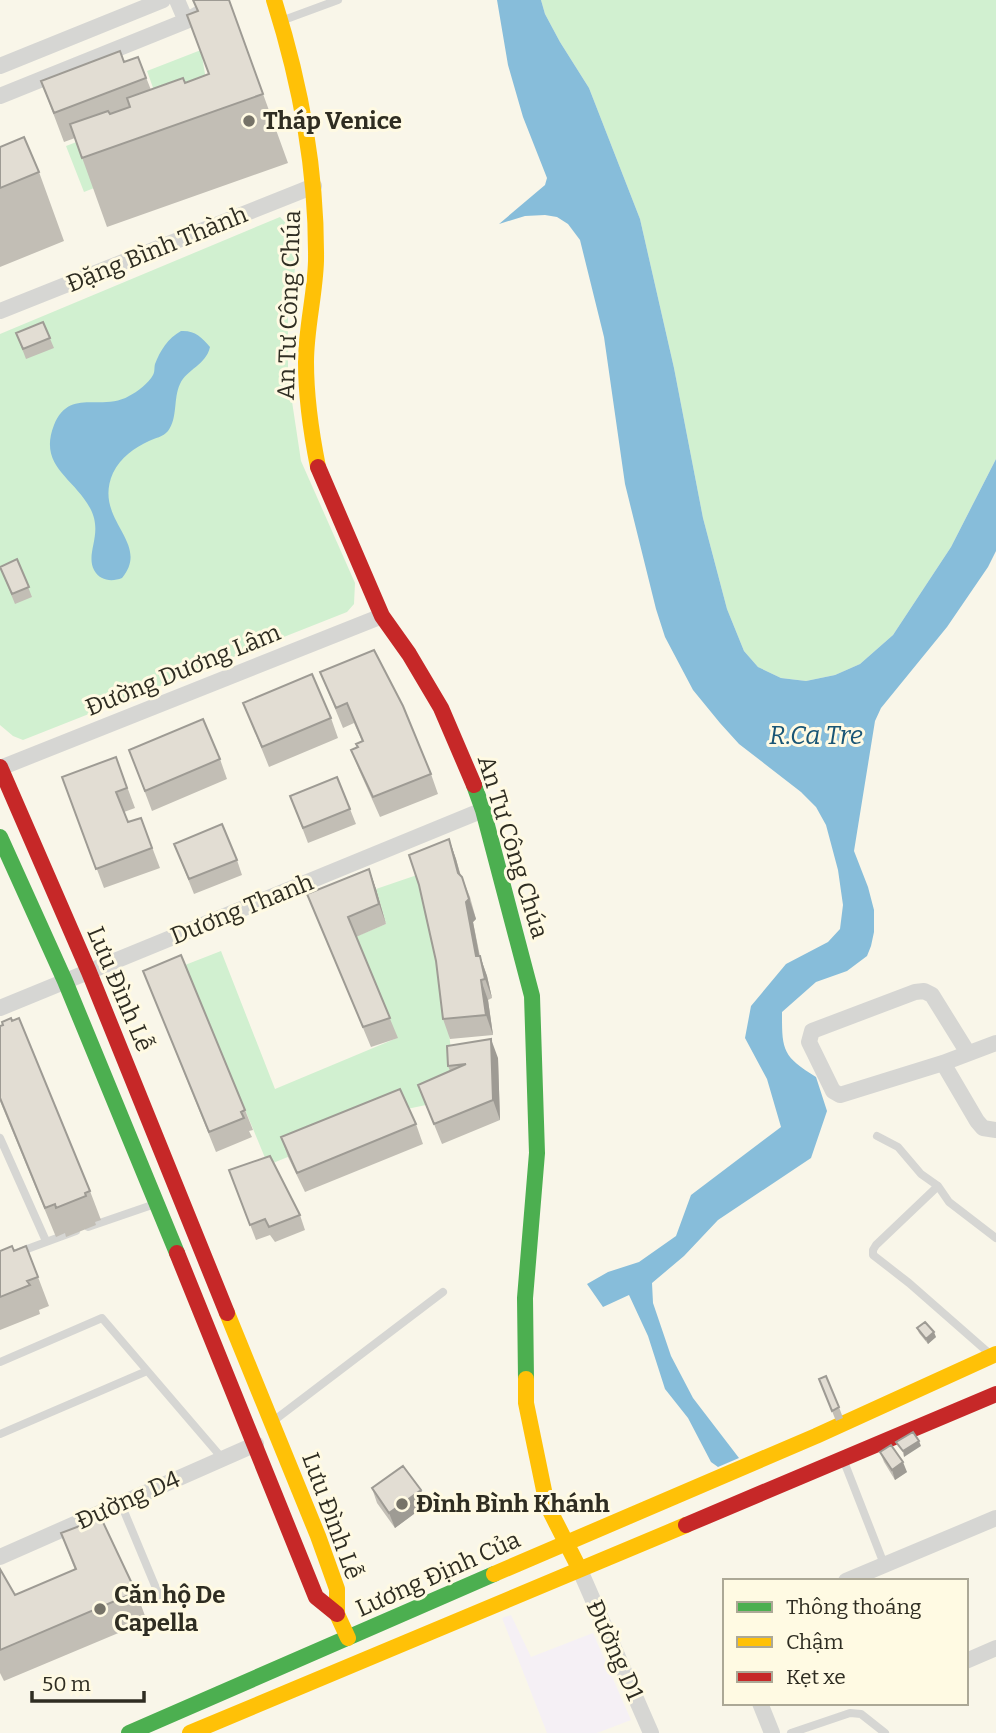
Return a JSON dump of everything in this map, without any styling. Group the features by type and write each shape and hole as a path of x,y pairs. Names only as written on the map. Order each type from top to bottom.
{"street":[{"path":"0,66 163,0"},
{"path":"177,0 186,21"},
{"path":"0,96 186,21 222,0"},
{"name":"An Tư Công Chúa","path":"274,0 289,47 311,152 316,263 306,360 309,424 318,467 382,615 441,708 465,762 483,810 532,996 537,1153 525,1298 526,1403 547,1505 579,1568"},
{"path":"127,15 139,40"},
{"name":"Đặng Bình Thành","path":"0,311 314,187"},
{"name":"Đường Dương Lâm","path":"0,767 382,615"},
{"name":"Lưu Đình Lễ","path":"0,767 89,972 272,1422 337,1589 337,1614"},
{"name":"Dương Thanh","path":"0,1008 483,810"},
{"name":"Lưu Đình Lễ","path":"0,837 65,981 256,1444 316,1597 337,1614"},
{"path":"968,1053 932,995 924,991 812,1031 808,1042 833,1091 840,1095 943,1063 996,1043"},
{"path":"943,1063 977,1121 983,1128 996,1130"},
{"name":"Lương Định Của","path":"129,1733 816,1436 994,1355"},
{"path":"190,1733 996,1394"},
{"name":"Đường D4","path":"0,1557 256,1444"},
{"path":"850,1579 996,1518"},
{"name":"Đường D1","path":"579,1568 651,1733"},
{"path":"337,1614 348,1638"},
{"path":"968,1660 996,1648"},
{"path":"761,1705 772,1733"}],"lane":[{"path":"281,20 338,0"},
{"path":"877,1136 898,1147 921,1174 938,1186 949,1202 996,1238"},
{"path":"0,1138 46,1241"},
{"path":"938,1186 876,1245 873,1255 994,1355"},
{"path":"0,1259 155,1204"},
{"path":"272,1422 443,1292"},
{"path":"0,1362 102,1318 222,1458"},
{"path":"0,1434 148,1371"},
{"path":"842,1458 884,1564"},
{"path":"121,1504 161,1600"},
{"path":"791,1733 850,1713 861,1714 885,1733"}],"shaded area":[{"path":"511,1615 531,1657 593,1633 631,1720 597,1733 547,1733 502,1618"}],"green space":[{"path":"541,0 996,0 996,459 951,547 893,635 860,664 835,675 806,681 781,678 758,667 744,651 727,609 703,518 674,368 640,219 589,88 560,42 545,14"},
{"path":"201,50 216,140 84,192 66,146 161,110 147,71"},
{"path":"280,217 290,227 298,249 288,314 288,375 301,461 355,583 354,604 347,612 23,740 13,736 0,725 0,334"},
{"path":"417,875 443,981 455,1085 426,1105 407,1109 268,1165 185,965 221,951 275,1089 397,1038 355,937 386,924 376,889"}],"water":[{"name":"R.Ca Tre","path":"497,0 541,0 545,14 560,42 589,88 640,219 674,368 703,518 727,609 744,651 758,667 781,678 806,681 835,675 860,664 893,635 951,547 996,459 996,551 947,627 881,708 875,721 854,851 874,910 871,946 867,956 847,971 816,982 782,1012 786,1051 796,1063 816,1077 827,1111 811,1158 718,1220 684,1256 652,1283 653,1303 671,1356 693,1398 739,1458 718,1467 711,1462 688,1418 665,1389 648,1336 629,1295 603,1307 587,1284 608,1272 639,1262 676,1236 691,1195 781,1127 767,1079 745,1038 751,1006 786,964 828,942 840,929 843,905 838,870 826,825 816,807 801,792 739,744 720,723 693,690 665,637 625,484 604,337 580,240 568,224 557,217 525,216 499,224 545,185 547,178 523,117 508,65"},
{"path":"181,331 197,335 210,347 205,358 180,384 173,420 168,431 133,450 113,473 109,490 110,504 130,553 129,565 122,578 106,580 97,574 92,563 94,517 83,497 54,461 50,451 54,425 60,414 77,403 119,400 139,390 153,375 159,354 165,345"}],"building":[{"path":"193,0 229,0 263,94 82,158 70,124 108,111 110,114 130,107 127,98 183,78 185,83 209,74 187,15 198,11"},
{"path":"120,51 124,62 138,57 146,78 54,113 41,81"},
{"path":"24,137 39,172 0,188 0,147"},
{"path":"43,322 50,338 23,349 16,333"},
{"path":"17,559 29,587 12,594 0,567"},
{"path":"374,650 403,706 431,774 373,797 351,750 363,741 347,703 336,708 320,672"},
{"path":"312,674 331,718 262,747 243,703"},
{"path":"203,719 220,759 145,791 129,750"},
{"path":"116,757 127,788 116,792 128,822 141,818 152,848 96,869 62,777"},
{"path":"337,777 350,809 303,828 290,796"},
{"path":"222,824 237,860 189,879 174,844"},
{"path":"449,839 458,873 462,877 469,899 466,902 476,956 480,956 485,979 481,980 486,1015 443,1019 436,961 419,885 409,855"},
{"path":"369,869 379,904 348,917 390,1018 363,1027 307,894"},
{"path":"181,955 245,1110 241,1112 244,1118 209,1132 143,971"},
{"path":"11,1018 12,1021 19,1018 90,1191 85,1193 86,1196 56,1208 55,1204 45,1208 0,1098 0,1026"},
{"path":"491,1039 493,1100 434,1124 418,1085 466,1064 448,1066 447,1046"},
{"path":"400,1089 416,1124 297,1173 281,1137"},
{"path":"270,1156 300,1215 269,1227 265,1219 250,1225 229,1170"},
{"path":"12,1246 14,1251 26,1246 38,1277 27,1281 30,1285 0,1297 0,1251"},
{"path":"925,1322 934,1332 926,1339 917,1328"},
{"path":"826,1376 839,1407 832,1411 819,1379"},
{"path":"913,1432 919,1441 903,1451 896,1442"},
{"path":"891,1445 903,1462 892,1470 880,1452"},
{"path":"403,1466 421,1490 389,1513 372,1488"},
{"path":"101,1518 136,1592 0,1650 0,1569 15,1595 76,1569 61,1533"}],"traffic: fast":[{"path":"474,785 532,996 537,1153 525,1298 526,1379"},
{"path":"0,837 65,981 177,1253"},
{"path":"129,1733 494,1574"}],"traffic: slow":[{"path":"274,0 306,129 314,194 316,261 306,362 309,414 318,467"},
{"path":"227,1313 318,1536 337,1589 337,1614 348,1638"},
{"path":"494,1574 816,1436 996,1354"},
{"path":"526,1379 526,1403 547,1505 579,1568"},
{"path":"190,1733 686,1525"}],"traffic: jam":[{"path":"318,467 382,616 409,654 441,708 474,785"},
{"path":"0,767 89,972 227,1313"},
{"path":"177,1253 316,1597 337,1614"},
{"path":"686,1525 996,1394"}],"place":[{"name":"Tháp Venice","path":"249,121"},
{"name":"Đình Bình Khánh","path":"402,1504"},
{"name":"Căn hộ De Capella","path":"100,1609"}]}
